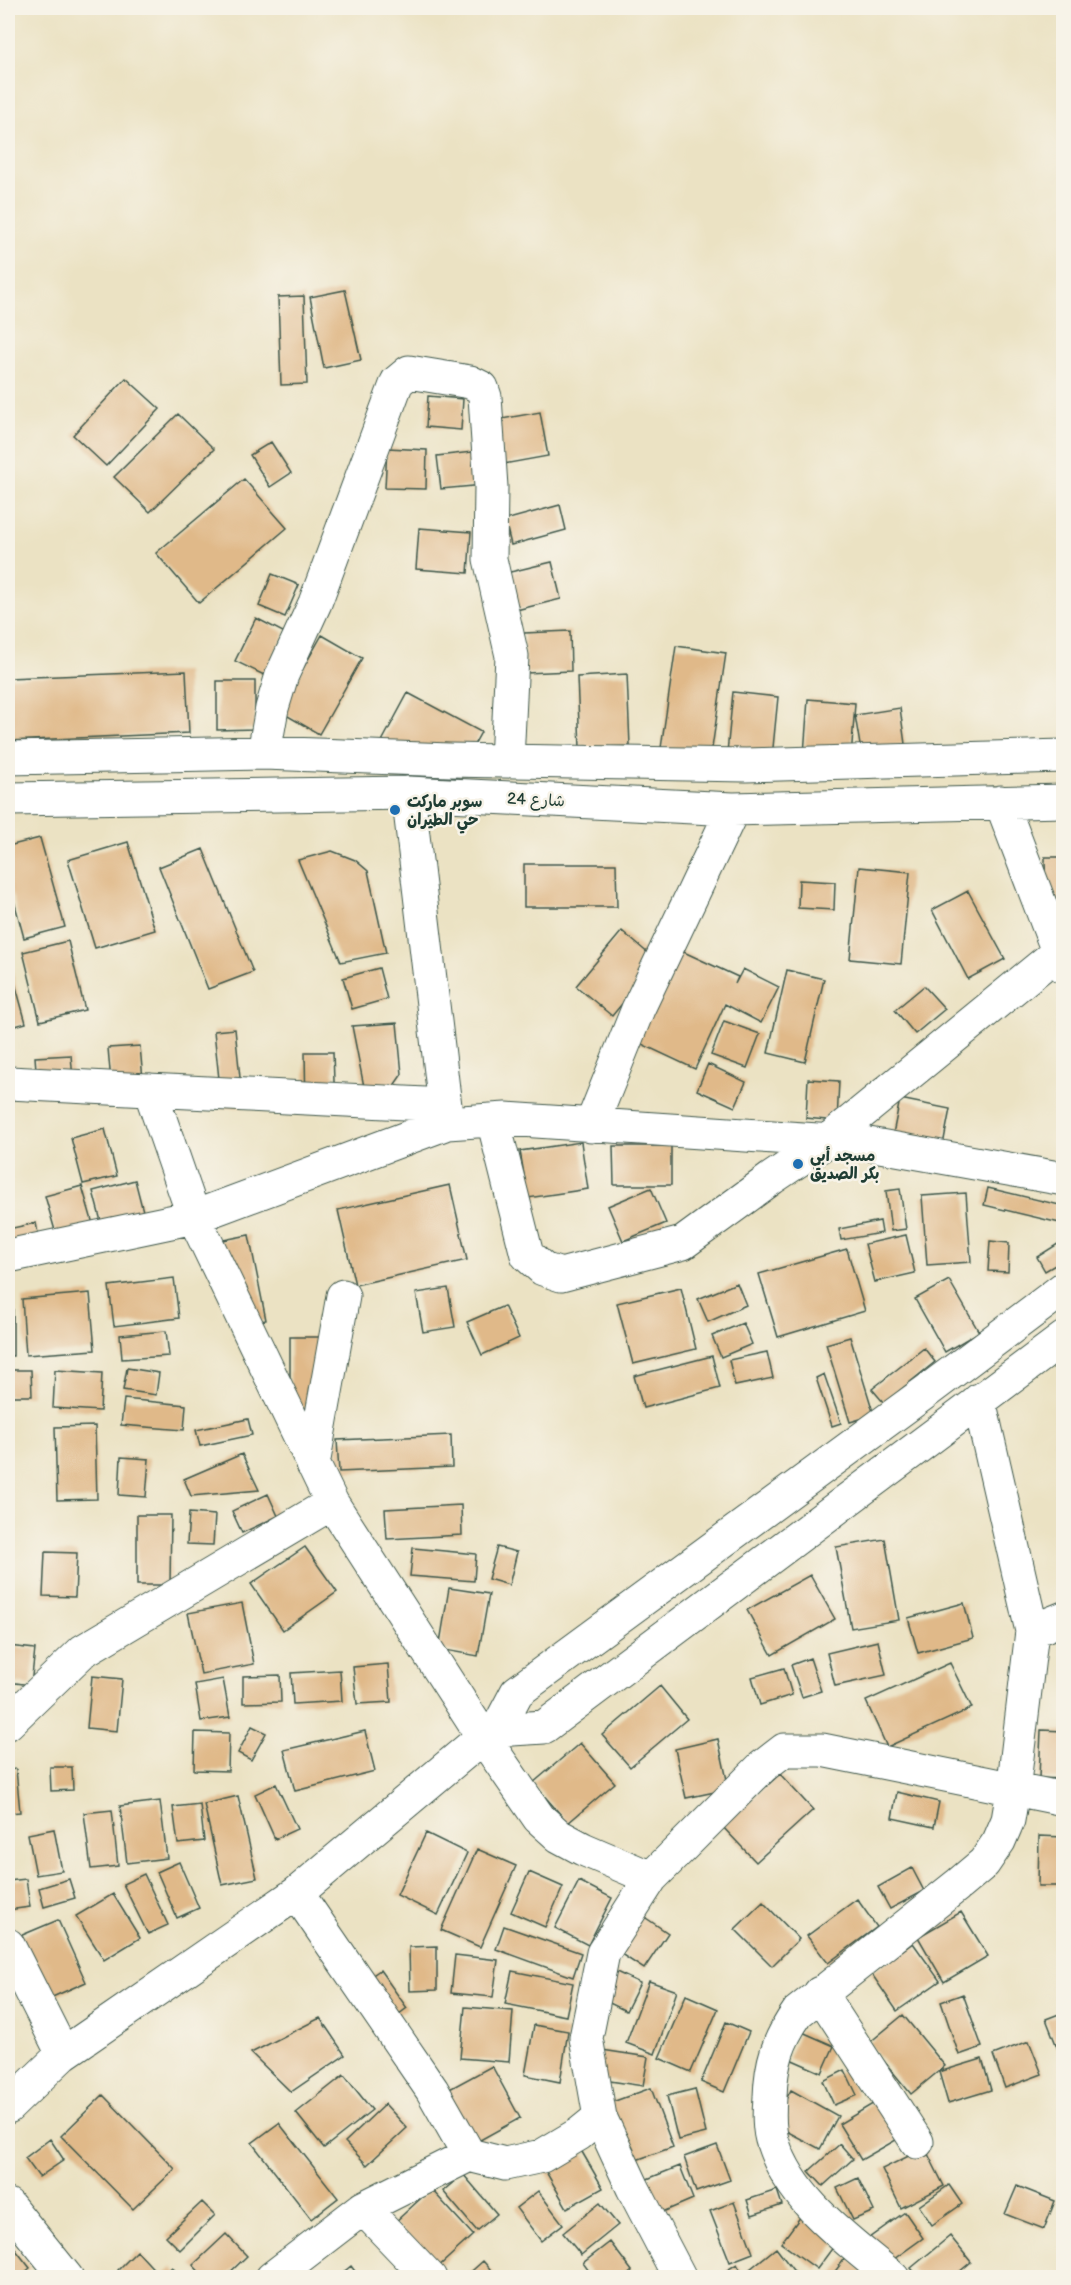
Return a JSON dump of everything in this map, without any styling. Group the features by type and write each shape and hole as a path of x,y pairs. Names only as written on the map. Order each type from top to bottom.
{"street":[{"path":"264,753 272,708 282,675 315,603 397,382 409,372 470,382 482,388 491,487 490,559 512,656 507,761"},
{"path":"8,758 264,753 507,761 746,765 1064,756"},
{"path":"408,793 446,1114"},
{"name":"شارع 24","path":"8,799 408,793 733,809 1064,801"},
{"path":"493,1120 527,1255 543,1269 561,1275 683,1243 772,1178 827,1142 1060,960 1001,802"},
{"path":"591,1126 638,1009 733,809"},
{"path":"9,1083 150,1090 446,1114 493,1120 506,1119 863,1143 1064,1179"},
{"path":"150,1090 194,1217 332,1503 490,1733 539,1818 559,1836 583,1850 651,1878"},
{"path":"8,1256 194,1217 446,1114"},
{"path":"8,2107 63,2054 297,1893 490,1733 517,1692 1064,1288"},
{"path":"313,1465 343,1296"},
{"path":"490,1733 544,1727 1064,1338"},
{"path":"893,2277 820,2216 784,2171 772,2140 769,2107 771,2078 775,2055 784,2031 798,2012 984,1863 999,1841 1008,1820 1032,1631 979,1400"},
{"path":"8,1723 83,1651 332,1503"},
{"path":"1032,1631 1064,1618"},
{"path":"681,2277 633,2188 600,2117 586,2038 603,1953 651,1878 762,1767 784,1750 822,1750 1013,1791 1064,1799"},
{"path":"297,1893 432,2090 469,2155"},
{"path":"8,1945 63,2054"},
{"path":"820,1993 917,2142"},
{"path":"272,2277 363,2208 469,2155 505,2164 542,2156 579,2134 600,2117"},
{"path":"8,2205 67,2277"},
{"path":"363,2208 430,2277"}],"building":[{"path":"345,290 361,360 324,368 310,297"},
{"path":"304,296 307,384 281,385 278,297"},
{"path":"126,378 160,409 106,466 73,435"},
{"path":"428,396 463,399 461,430 426,427"},
{"path":"540,412 548,456 504,464 496,420"},
{"path":"178,414 214,449 150,512 114,477"},
{"path":"271,442 291,473 270,487 250,455"},
{"path":"387,448 427,450 426,489 385,488"},
{"path":"481,451 484,485 441,489 437,456"},
{"path":"244,479 287,528 199,603 156,553"},
{"path":"560,505 566,530 511,545 505,520"},
{"path":"419,528 471,532 468,573 416,569"},
{"path":"552,562 561,599 508,612 498,575"},
{"path":"272,574 299,585 285,617 259,606"},
{"path":"256,618 285,633 264,675 235,661"},
{"path":"570,631 571,671 526,673 524,633"},
{"path":"322,635 362,658 319,734 279,711"},
{"path":"676,646 726,653 711,755 661,748"},
{"path":"186,671 189,733 8,741 8,678"},
{"path":"627,674 630,746 580,748 577,677"},
{"path":"217,681 255,681 255,729 217,730"},
{"path":"733,692 778,697 770,778 725,773"},
{"path":"408,693 481,732 470,752 380,745"},
{"path":"808,699 855,703 851,758 804,754"},
{"path":"900,708 905,744 861,751 855,715"},
{"path":"40,838 65,927 24,938 8,879 8,846"},
{"path":"128,842 155,930 95,948 68,860"},
{"path":"203,849 253,972 208,989 159,867"},
{"path":"332,851 355,860 368,871 386,953 341,962 298,860"},
{"path":"1045,857 1064,857 1064,919 1046,919"},
{"path":"524,864 616,864 617,907 524,907"},
{"path":"859,867 910,872 901,964 850,959"},
{"path":"799,880 835,882 834,910 798,908"},
{"path":"968,891 1005,959 968,979 932,910"},
{"path":"622,931 657,961 612,1016 576,986"},
{"path":"68,941 85,1010 40,1021 23,952"},
{"path":"675,948 738,977 735,984 743,969 779,987 761,1023 725,1004 695,1069 633,1040"},
{"path":"8,958 26,1023 8,1028"},
{"path":"379,968 387,999 352,1009 343,978"},
{"path":"787,970 824,979 805,1062 768,1053"},
{"path":"924,986 945,1009 915,1034 895,1010"},
{"path":"724,1021 760,1034 747,1068 711,1055"},
{"path":"397,1023 402,1074 393,1087 365,1092 352,1026"},
{"path":"235,1029 243,1107 222,1108 214,1031"},
{"path":"140,1046 145,1102 113,1105 108,1048"},
{"path":"305,1052 333,1052 335,1111 306,1111"},
{"path":"71,1055 74,1093 38,1095 35,1057"},
{"path":"708,1064 746,1082 735,1107 697,1090"},
{"path":"808,1079 839,1081 837,1121 806,1118"},
{"path":"900,1099 950,1109 942,1150 892,1139"},
{"path":"105,1129 117,1176 83,1184 71,1138"},
{"path":"581,1142 588,1189 528,1198 520,1151"},
{"path":"613,1146 671,1146 671,1185 614,1185"},
{"path":"135,1180 145,1219 103,1229 93,1191"},
{"path":"450,1185 467,1260 355,1285 338,1210"},
{"path":"82,1186 95,1231 58,1241 45,1196"},
{"path":"651,1188 666,1223 623,1241 608,1206"},
{"path":"988,1188 1064,1206 1064,1224 984,1205"},
{"path":"900,1189 906,1229 891,1231 886,1191"},
{"path":"966,1193 971,1262 927,1265 922,1196"},
{"path":"880,1221 882,1233 841,1240 839,1229"},
{"path":"36,1223 43,1259 8,1265 8,1229"},
{"path":"249,1235 266,1320 234,1326 218,1241"},
{"path":"906,1235 915,1273 875,1282 865,1244"},
{"path":"1064,1240 1064,1260 1045,1271 1037,1257"},
{"path":"990,1241 1009,1243 1008,1272 988,1271"},
{"path":"847,1249 865,1311 778,1337 759,1274"},
{"path":"174,1278 179,1318 114,1326 109,1286"},
{"path":"949,1280 979,1332 945,1352 915,1299"},
{"path":"737,1283 746,1305 708,1322 698,1299"},
{"path":"448,1288 455,1327 423,1332 416,1293"},
{"path":"681,1288 696,1349 633,1364 617,1303"},
{"path":"90,1293 95,1350 26,1355 22,1299"},
{"path":"13,1304 13,1356 8,1356 8,1305"},
{"path":"504,1306 519,1338 482,1355 467,1322"},
{"path":"743,1323 752,1344 721,1357 712,1336"},
{"path":"166,1331 169,1356 122,1359 120,1335"},
{"path":"290,1337 319,1337 319,1409 290,1408"},
{"path":"850,1337 874,1415 850,1422 826,1344"},
{"path":"924,1348 935,1362 884,1403 872,1389"},
{"path":"767,1352 773,1378 735,1386 729,1360"},
{"path":"712,1356 720,1388 643,1408 634,1376"},
{"path":"127,1368 159,1373 156,1395 123,1390"},
{"path":"8,1370 31,1370 32,1396 8,1396"},
{"path":"55,1370 102,1373 100,1411 53,1408"},
{"path":"824,1374 841,1423 832,1426 816,1378"},
{"path":"124,1399 186,1405 184,1430 121,1425"},
{"path":"248,1419 252,1435 200,1446 196,1430"},
{"path":"95,1426 97,1499 57,1500 55,1427"},
{"path":"451,1435 452,1467 339,1472 337,1440"},
{"path":"242,1454 259,1490 191,1496 184,1479"},
{"path":"121,1457 149,1459 146,1497 119,1495"},
{"path":"268,1494 278,1516 242,1533 232,1511"},
{"path":"461,1505 462,1535 387,1539 385,1509"},
{"path":"189,1513 215,1515 213,1545 187,1544"},
{"path":"137,1515 171,1515 170,1585 137,1585"},
{"path":"885,1539 899,1620 851,1628 836,1547"},
{"path":"305,1547 337,1592 283,1630 251,1584"},
{"path":"497,1547 517,1552 509,1585 488,1579"},
{"path":"413,1548 476,1554 474,1581 410,1576"},
{"path":"45,1552 77,1553 75,1597 43,1596"},
{"path":"810,1575 835,1619 772,1655 747,1610"},
{"path":"449,1588 489,1594 478,1656 439,1649"},
{"path":"242,1603 254,1664 201,1674 188,1613"},
{"path":"964,1603 973,1638 918,1653 908,1618"},
{"path":"878,1641 886,1675 835,1686 827,1653"},
{"path":"8,1646 35,1649 31,1685 8,1682"},
{"path":"810,1658 821,1691 802,1697 791,1665"},
{"path":"950,1663 972,1708 887,1747 866,1701"},
{"path":"388,1664 391,1702 357,1704 353,1667"},
{"path":"784,1668 792,1695 760,1705 752,1677"},
{"path":"340,1670 342,1701 293,1704 291,1673"},
{"path":"280,1675 281,1702 243,1703 243,1676"},
{"path":"92,1676 122,1679 117,1731 87,1728"},
{"path":"223,1679 230,1717 201,1721 195,1684"},
{"path":"660,1686 687,1719 630,1767 602,1735"},
{"path":"252,1726 266,1733 251,1760 238,1753"},
{"path":"1041,1730 1064,1731 1064,1779 1039,1778"},
{"path":"365,1731 375,1771 295,1791 284,1750"},
{"path":"195,1732 229,1733 228,1771 194,1770"},
{"path":"718,1739 729,1789 686,1798 675,1749"},
{"path":"580,1743 615,1783 568,1823 533,1783"},
{"path":"50,1767 72,1767 73,1790 51,1791"},
{"path":"16,1769 20,1812 8,1813 8,1770"},
{"path":"780,1774 813,1810 756,1862 722,1826"},
{"path":"276,1784 297,1829 275,1839 255,1794"},
{"path":"897,1792 939,1802 934,1827 892,1818"},
{"path":"238,1796 257,1878 222,1885 204,1804"},
{"path":"160,1801 167,1858 127,1863 120,1806"},
{"path":"200,1804 204,1841 178,1844 173,1807"},
{"path":"112,1810 118,1866 91,1869 84,1813"},
{"path":"54,1829 62,1871 36,1875 28,1834"},
{"path":"426,1833 467,1853 438,1915 397,1895"},
{"path":"1039,1836 1064,1837 1063,1886 1038,1886"},
{"path":"477,1849 516,1866 480,1947 441,1930"},
{"path":"179,1862 199,1908 177,1918 157,1872"},
{"path":"912,1868 924,1891 890,1909 878,1887"},
{"path":"529,1872 563,1887 545,1927 511,1912"},
{"path":"144,1874 168,1925 148,1934 123,1884"},
{"path":"26,1879 30,1907 8,1910 8,1881"},
{"path":"69,1879 75,1898 44,1907 39,1888"},
{"path":"579,1881 612,1898 588,1945 555,1928"},
{"path":"113,1894 140,1938 104,1960 76,1916"},
{"path":"857,1899 877,1927 828,1963 807,1936"},
{"path":"763,1902 799,1939 772,1966 735,1929"},
{"path":"961,1912 988,1956 944,1982 918,1937"},
{"path":"640,1914 668,1933 644,1969 615,1950"},
{"path":"58,1920 86,1982 48,1999 20,1936"},
{"path":"504,1926 581,1953 573,1977 496,1949"},
{"path":"913,1943 940,1981 897,2011 871,1973"},
{"path":"437,1946 437,1990 410,1991 409,1947"},
{"path":"455,1955 498,1960 493,1997 451,1993"},
{"path":"610,1969 640,1983 626,2011 597,1997"},
{"path":"380,1970 407,2008 395,2017 367,1979"},
{"path":"512,1971 573,1983 566,2016 505,2004"},
{"path":"649,1981 677,1991 655,2054 626,2043"},
{"path":"963,1994 982,2047 959,2055 941,2002"},
{"path":"686,1995 718,2009 691,2072 659,2058"},
{"path":"465,2007 513,2011 509,2062 460,2058"},
{"path":"1064,2012 1064,2062 1063,2062 1046,2019"},
{"path":"903,2015 945,2066 911,2094 869,2043"},
{"path":"320,2018 345,2055 291,2092 251,2053"},
{"path":"726,2022 749,2032 724,2092 701,2082"},
{"path":"534,2025 568,2031 560,2082 525,2075"},
{"path":"800,2031 834,2046 822,2073 788,2058"},
{"path":"1029,2041 1042,2074 1005,2088 993,2055"},
{"path":"602,2050 648,2057 643,2086 597,2079"},
{"path":"982,2059 991,2090 948,2103 939,2072"},
{"path":"492,2066 520,2118 473,2144 444,2092"},
{"path":"845,2070 857,2095 834,2105 823,2081"},
{"path":"344,2075 372,2110 324,2148 296,2113"},
{"path":"651,2088 673,2147 625,2164 604,2105"},
{"path":"695,2089 706,2133 678,2140 667,2096"},
{"path":"791,2090 838,2116 820,2149 773,2124"},
{"path":"103,2095 175,2169 133,2209 61,2136"},
{"path":"881,2099 903,2136 861,2160 839,2124"},
{"path":"385,2104 407,2128 367,2165 345,2142"},
{"path":"279,2123 338,2198 311,2219 252,2143"},
{"path":"50,2139 64,2160 39,2177 25,2158"},
{"path":"840,2144 853,2159 823,2186 809,2171"},
{"path":"578,2145 603,2188 567,2208 542,2165"},
{"path":"717,2145 730,2180 696,2192 684,2157"},
{"path":"925,2148 944,2186 901,2208 882,2169"},
{"path":"680,2166 693,2199 651,2217 637,2183"},
{"path":"463,2174 497,2214 477,2231 443,2191"},
{"path":"858,2178 874,2211 853,2220 837,2188"},
{"path":"949,2185 962,2204 932,2225 919,2206"},
{"path":"1017,2186 1055,2201 1044,2229 1005,2214"},
{"path":"431,2189 473,2235 436,2269 394,2223"},
{"path":"777,2190 782,2205 752,2215 747,2200"},
{"path":"538,2191 563,2224 541,2241 516,2208"},
{"path":"202,2202 215,2215 180,2250 166,2236"},
{"path":"734,2202 753,2253 730,2262 710,2211"},
{"path":"600,2203 618,2225 581,2255 563,2233"},
{"path":"905,2212 923,2238 887,2264 869,2238"},
{"path":"801,2216 837,2242 817,2269 781,2243"},
{"path":"226,2234 247,2256 224,2278 205,2278 193,2265"},
{"path":"950,2236 971,2262 952,2278 919,2278 911,2268"},
{"path":"8,2240 30,2268 18,2278 8,2278"},
{"path":"610,2242 632,2271 624,2278 594,2278 583,2263"},
{"path":"776,2248 799,2278 749,2278 745,2273"},
{"path":"137,2251 160,2276 158,2278 126,2278 118,2270"},
{"path":"846,2257 872,2278 830,2278"},
{"path":"483,2261 498,2278 464,2278"},
{"path":"737,2264 745,2278 714,2278"},
{"path":"351,2266 360,2278 336,2278"},
{"path":"172,2267 181,2278 160,2278"}],"place":[{"name":"سوبر ماركت حي الطيران","path":"395,810"},
{"name":"مسجد أبي بكر الصديق","path":"798,1164"}]}
